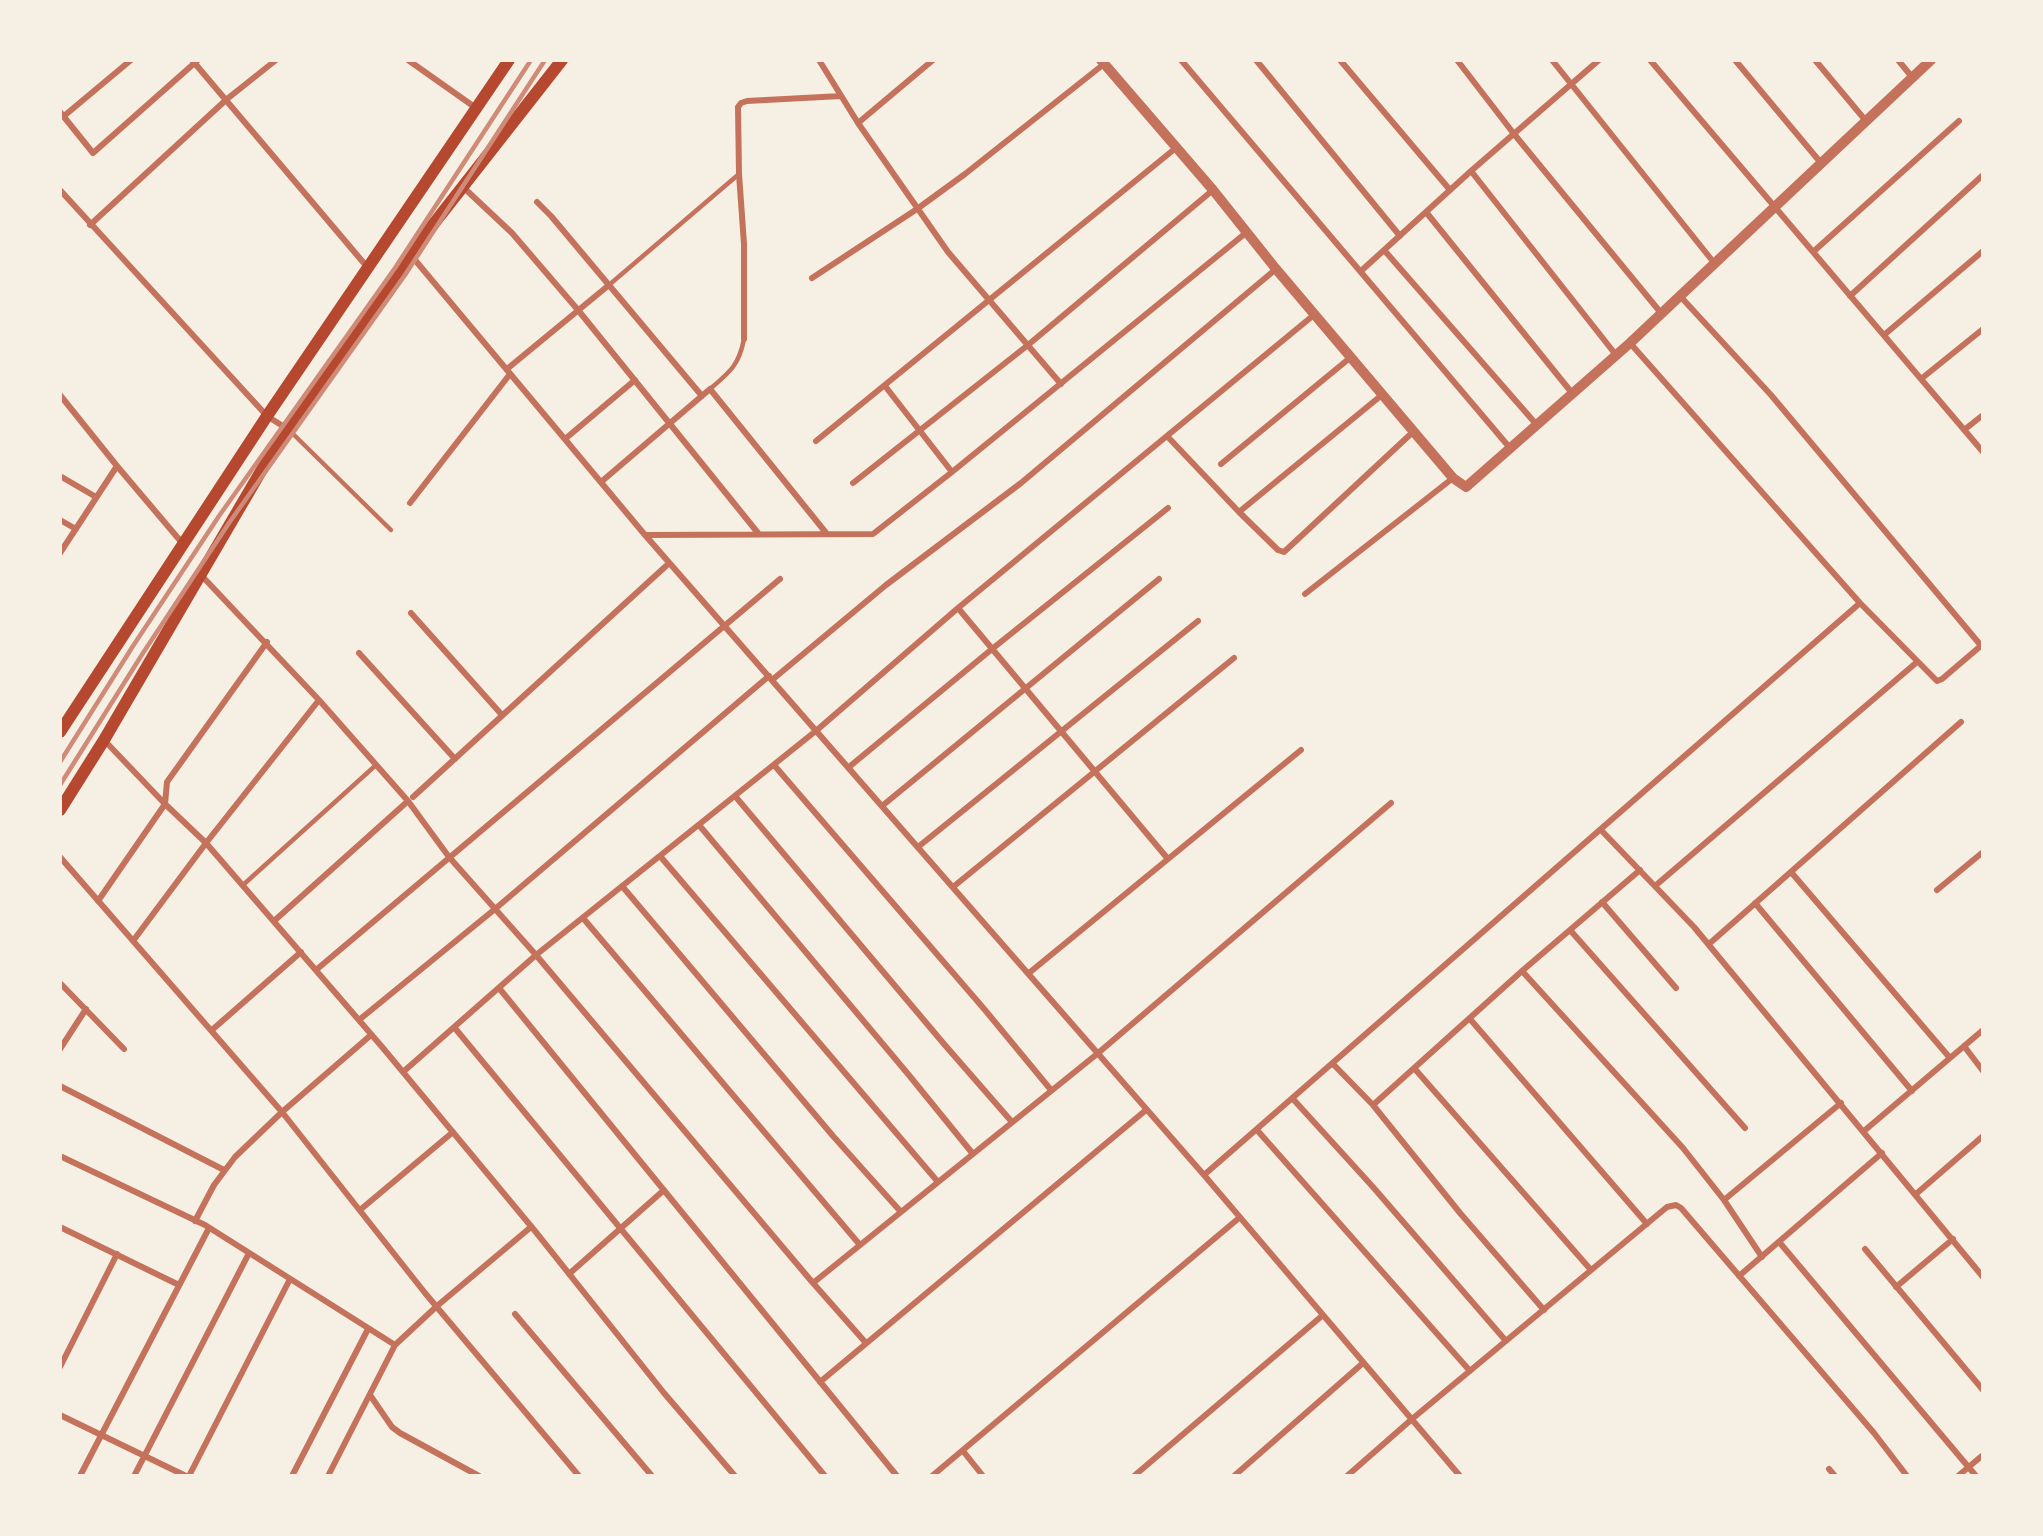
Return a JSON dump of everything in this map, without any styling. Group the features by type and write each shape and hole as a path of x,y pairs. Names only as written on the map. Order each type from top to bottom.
{"main road":[{"path":"60,732 267,416 509,60"},
{"path":"60,810 104,740 271,454 410,254 562,60"}],"street":[{"path":"131,60 62,114 93,153 194,61 368,268"},
{"path":"90,225 227,99 276,60"},
{"path":"408,60 477,108"},
{"path":"819,60 858,123 948,252 1061,384"},
{"path":"858,123 933,60"},
{"path":"1181,60 1510,448"},
{"path":"1256,60 1400,236"},
{"path":"1340,60 1450,190"},
{"path":"1457,60 1514,134 1661,313"},
{"path":"1552,60 1714,264"},
{"path":"1361,272 1470,171 1599,60"},
{"path":"1650,60 1983,452"},
{"path":"1735,60 1821,163"},
{"path":"1815,60 1866,121"},
{"path":"1898,60 1912,77"},
{"path":"812,278 917,209 965,174 1102,62 1177,147 1276,269 1454,478 1463,486 1470,485 1536,424 1630,343 1931,60"},
{"path":"744,339 744,244 737,113 741,103 841,96"},
{"path":"1813,252 1959,122"},
{"path":"816,441 1177,147"},
{"path":"1470,171 1616,355"},
{"path":"1850,296 1983,175"},
{"path":"463,186 512,233 578,310 758,533"},
{"path":"60,190 267,416 289,430"},
{"path":"853,483 1028,345 1213,190"},
{"path":"537,202 702,396"},
{"path":"1426,212 1572,393"},
{"path":"645,535 873,534 1247,232"},
{"path":"1384,250 1536,424"},
{"path":"1884,335 1983,251"},
{"path":"410,254 668,564 817,730 1204,1175 1458,1475"},
{"path":"359,1020 771,678 886,585 1021,483 1276,269"},
{"path":"410,503 509,372 609,285"},
{"path":"1630,343 1860,603 1934,680 1940,681 1982,646 1771,395 1680,296"},
{"path":"403,1072 536,955 817,730 958,608 1315,314"},
{"path":"1921,379 1983,329"},
{"path":"1221,464 1351,357"},
{"path":"565,439 635,380"},
{"path":"885,386 952,472"},
{"path":"601,482 710,389 826,534"},
{"path":"60,394 183,544"},
{"path":"1239,512 1384,394"},
{"path":"1964,430 1983,415"},
{"path":"1167,436 1239,512 1278,550 1284,552 1415,431"},
{"path":"60,553 117,466"},
{"path":"60,476 96,497"},
{"path":"1305,594 1454,478"},
{"path":"849,767 992,648 1168,508"},
{"path":"60,520 76,529"},
{"path":"274,921 668,564"},
{"path":"201,575 267,642 376,765 410,799 449,857 536,955 866,1343"},
{"path":"316,970 780,579"},
{"path":"882,806 1160,579"},
{"path":"1204,1175 1860,603"},
{"path":"958,608 1168,859"},
{"path":"411,613 502,715"},
{"path":"918,847 1198,621"},
{"path":"98,901 165,804 167,782 267,642"},
{"path":"359,653 454,759"},
{"path":"953,887 1234,658"},
{"path":"1655,886 1917,662"},
{"path":"134,941 206,843 319,700"},
{"path":"1709,944 1961,722"},
{"path":"104,740 206,843 301,952 453,1132 664,1394 735,1476"},
{"path":"1029,974 1301,750"},
{"path":"774,765 1051,1090"},
{"path":"735,796 1012,1122"},
{"path":"813,1283 1097,1054 1391,803"},
{"path":"699,825 908,1074 972,1154"},
{"path":"1601,830 1709,944 1983,1277"},
{"path":"1937,890 1983,852"},
{"path":"660,856 938,1182"},
{"path":"60,857 282,1112 437,1306 579,1476"},
{"path":"1373,1105 1522,971 1640,870"},
{"path":"1791,872 1950,1058"},
{"path":"622,886 833,1136 901,1212"},
{"path":"1602,902 1676,988"},
{"path":"1755,903 1912,1090"},
{"path":"583,918 860,1245"},
{"path":"1570,930 1745,1128"},
{"path":"212,1030 301,952"},
{"path":"1522,971 1683,1148 1724,1200 1762,1257"},
{"path":"60,983 124,1049"},
{"path":"499,988 897,1476"},
{"path":"60,1049 86,1009"},
{"path":"1470,1019 1647,1224"},
{"path":"454,1027 825,1476"},
{"path":"1864,1131 1983,1030"},
{"path":"195,1221 224,1170 282,1112 371,1035"},
{"path":"1964,1046 1983,1071"},
{"path":"1333,1064 1373,1105 1460,1213 1544,1310"},
{"path":"1414,1068 1591,1270"},
{"path":"60,1086 224,1170"},
{"path":"1293,1099 1373,1187 1506,1341"},
{"path":"1724,1200 1841,1103"},
{"path":"820,1382 1146,1110"},
{"path":"1257,1130 1470,1371"},
{"path":"360,1210 453,1132"},
{"path":"1916,1194 1983,1136"},
{"path":"1739,1276 1882,1153"},
{"path":"60,1156 209,1228 395,1345"},
{"path":"569,1274 664,1191"},
{"path":"1347,1476 1412,1419 1667,1207 1676,1205 1874,1432 1907,1476"},
{"path":"932,1476 1239,1218"},
{"path":"60,1227 179,1285"},
{"path":"328,1476 395,1345 437,1306 531,1227"},
{"path":"80,1476 209,1228"},
{"path":"1896,1287 1953,1239"},
{"path":"1780,1243 1976,1476"},
{"path":"1865,1249 1983,1390"},
{"path":"134,1476 249,1253"},
{"path":"60,1367 117,1254"},
{"path":"60,1415 188,1476 290,1279"},
{"path":"515,1314 652,1476"},
{"path":"1134,1476 1323,1315"},
{"path":"292,1476 368,1329"},
{"path":"1234,1476 1363,1363"},
{"path":"370,1395 392,1427 400,1433 479,1476"},
{"path":"963,1451 983,1476"},
{"path":"1958,1476 1983,1455"},
{"path":"1829,1469 1835,1476"}],"lane":[{"path":"609,285 739,174"},
{"path":"710,389 736,366 744,339"},
{"path":"289,430 391,530"},
{"path":"243,885 376,765"}],"railway":[{"path":"60,762 219,516 395,268 531,60"},
{"path":"60,785 143,653 229,523 405,275 545,60"}]}
